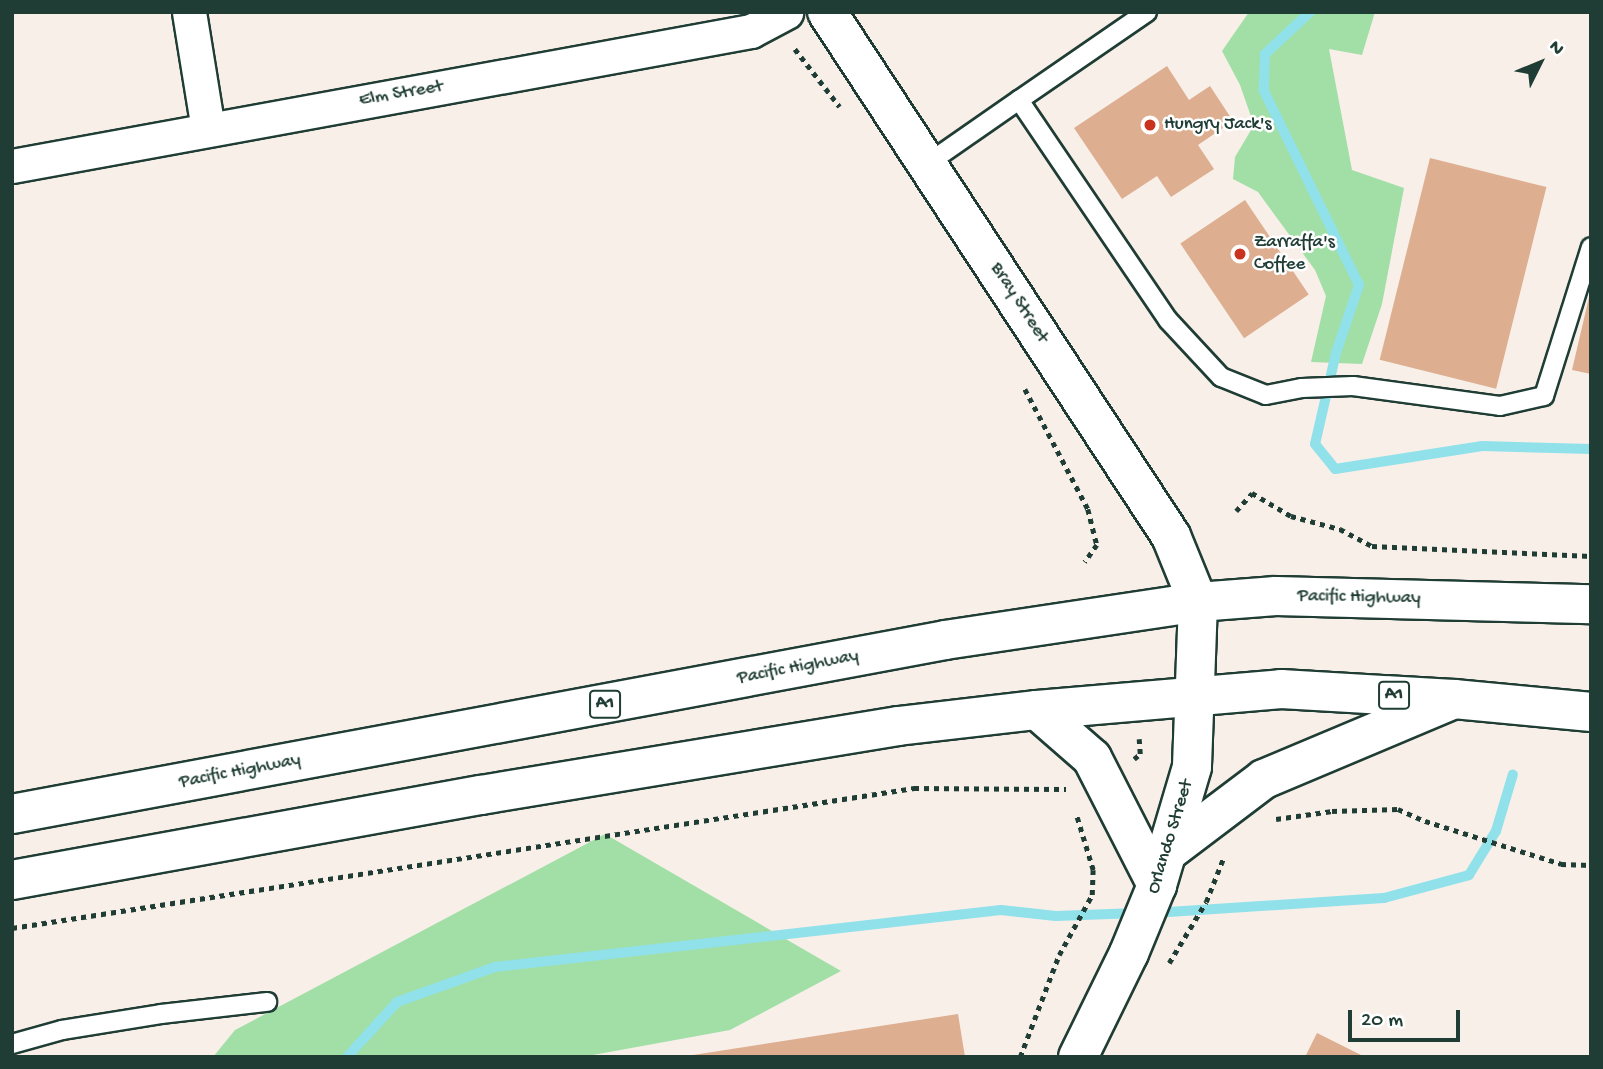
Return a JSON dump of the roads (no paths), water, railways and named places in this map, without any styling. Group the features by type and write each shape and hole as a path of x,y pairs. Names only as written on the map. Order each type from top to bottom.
{"main road":[{"name":"Bray Street","path":"827,12 1171,536 1198,602"},
{"name":"Pacific Highway","path":"12,814 945,640 1198,602 1276,596 1591,604"},
{"name":"Orlando Street","path":"1078,1057 1129,953 1157,885 1170,850 1192,767 1198,602"},
{"name":"A1","path":"12,880 481,795 898,726 1037,710 1281,689 1454,699 1591,712"},
{"path":"1170,850 1264,779 1454,699"},
{"path":"1037,710 1092,758 1157,885"}],"street":[{"path":"190,12 208,129"},
{"name":"Elm Street","path":"12,166 751,31 786,12"}],"lane":[{"path":"927,164 1147,12"},
{"path":"1020,100 1168,320 1221,377 1266,395 1302,388 1353,386 1500,405 1544,396 1591,247"},
{"path":"12,1044 62,1030 267,1002"}],"waterway":[{"path":"1310,12 1265,54 1264,91 1359,285 1336,353 1315,444 1335,469 1482,446 1591,449"},
{"path":"1153,913 1384,898 1469,875 1496,831 1513,774"},
{"path":"347,1057 397,1002 495,967 1001,910 1056,916 1137,913"}],"place":[{"name":"Hungry Jack's","path":"1150,125"},
{"name":"Zarraffa's Coffee","path":"1240,254"}]}
